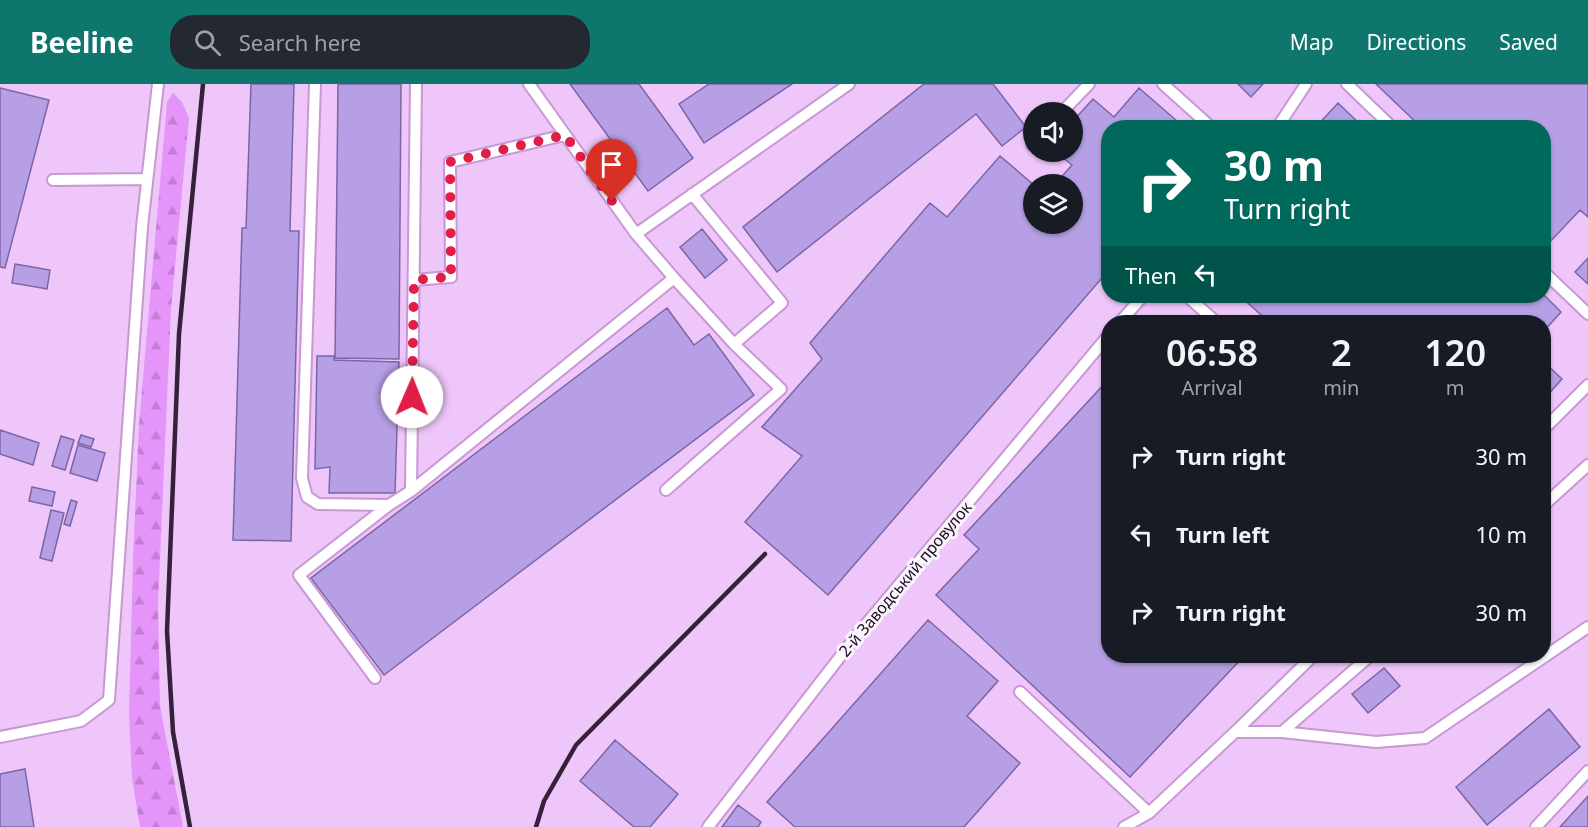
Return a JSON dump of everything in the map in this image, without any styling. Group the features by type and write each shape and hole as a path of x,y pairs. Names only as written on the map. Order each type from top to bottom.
{"lane":[{"path":"0,737 81,721 109,700 147,179 158,84"},
{"path":"315,84 302,478 306,497 318,504 389,505"},
{"path":"411,491 416,84"},
{"path":"636,234 849,84"},
{"path":"1072,102 1089,84"},
{"path":"1162,84 1203,120"},
{"path":"1282,120 1306,84"},
{"path":"1347,84 1385,120"},
{"path":"530,85 636,234 734,344 781,389 666,490"},
{"path":"414,280 451,277 450,162 565,135"},
{"path":"53,180 147,179"},
{"path":"692,194 782,303 734,344"},
{"path":"375,678 299,576 389,505 411,491 674,278"},
{"path":"1551,279 1588,314"},
{"path":"1126,315 1137,303"},
{"path":"1195,303 1208,315"},
{"name":"2-й Заводський провулок","path":"708,827 857,635 1101,344"},
{"path":"1551,422 1588,385"},
{"path":"1551,499 1588,465"},
{"path":"1551,652 1588,627"},
{"path":"1124,827 1149,813 1306,663"},
{"path":"1282,732 1362,663"},
{"path":"1235,732 1282,732 1376,742 1425,738 1535,663"},
{"path":"1020,692 1149,813"},
{"path":"1536,827 1588,771"}],"green space":[{"path":"173,93 182,102 189,118 171,309 158,604 160,706 183,827 140,827 132,778 129,714 139,424 167,102"}],"building":[{"path":"251,84 294,84 290,231 299,231 291,541 233,540 242,228 246,228"},
{"path":"338,84 401,84 399,359 335,358"},
{"path":"570,84 639,84 693,158 648,191"},
{"path":"709,84 792,84 704,143 679,104"},
{"path":"924,84 993,84 1023,123 1023,129 1002,146 976,114 777,272 743,227"},
{"path":"1238,84 1263,84 1251,97"},
{"path":"1376,84 1588,84 1588,217 1580,210 1551,241 1551,120 1414,120"},
{"path":"0,88 49,100 5,268 0,267"},
{"path":"1139,88 1176,120 1101,120 1101,279 828,595 745,522 802,456 762,427 822,359 810,343 930,203 947,217 1000,156 1023,176 1023,234 1083,234 1083,174 1064,174 1072,165 1068,162 1083,162 1083,110 1093,99 1114,117"},
{"path":"1338,103 1356,120 1322,120"},
{"path":"702,229 727,260 705,278 680,247"},
{"path":"1588,258 1588,284 1575,272"},
{"path":"15,264 50,270 47,289 12,283"},
{"path":"1551,302 1561,312 1551,323 1551,315 1261,315 1248,303"},
{"path":"667,308 694,345 709,334 754,395 384,675 311,578"},
{"path":"317,356 334,356 334,360 399,362 395,493 329,493 330,467 315,469"},
{"path":"1551,369 1562,379 1551,391"},
{"path":"1101,388 1101,663 1237,663 1130,777 936,595 979,549 964,535"},
{"path":"0,430 39,443 33,465 0,454"},
{"path":"81,435 94,439 91,447 78,443"},
{"path":"61,436 74,440 65,470 52,466"},
{"path":"78,445 105,453 97,481 70,473"},
{"path":"32,487 55,492 52,506 29,501"},
{"path":"71,500 77,502 70,526 64,524"},
{"path":"51,510 64,513 52,561 40,558"},
{"path":"928,620 998,681 967,716 1020,763 964,827 795,827 767,802"},
{"path":"1384,668 1400,686 1368,713 1352,694"},
{"path":"1549,709 1580,747 1487,825 1456,787"},
{"path":"615,740 678,794 650,827 634,827 580,781"},
{"path":"25,769 34,827 0,827 0,774"},
{"path":"1588,796 1588,827 1560,827"},
{"path":"738,805 761,822 758,827 722,827"}],"railway":[{"path":"190,827 173,732 167,631 179,334 203,84"},
{"path":"536,827 544,801 576,745 765,554"}],"route":[{"path":"412,397 414,280 451,277 450,162 565,135 612,201"}]}
